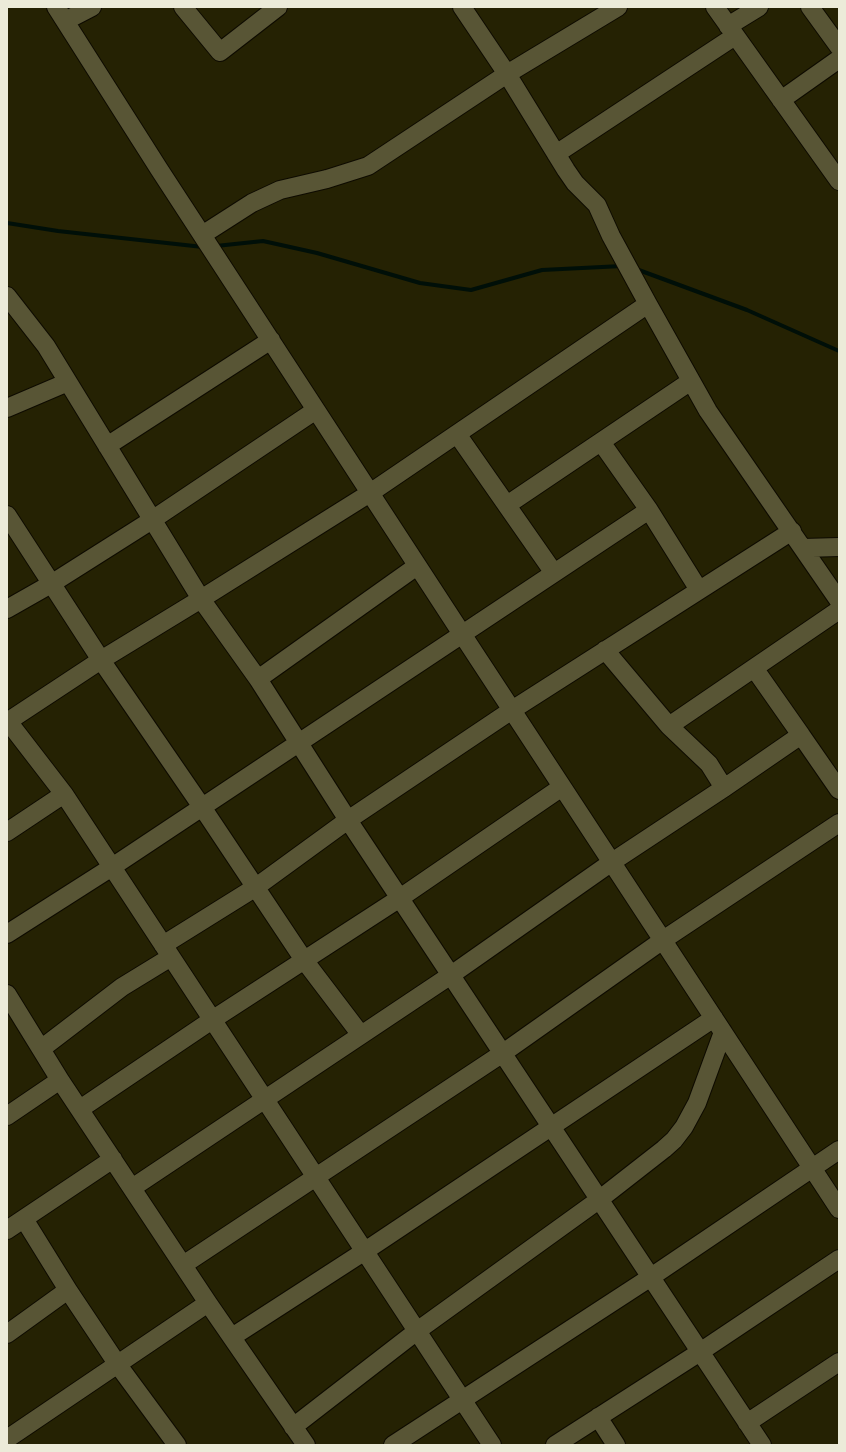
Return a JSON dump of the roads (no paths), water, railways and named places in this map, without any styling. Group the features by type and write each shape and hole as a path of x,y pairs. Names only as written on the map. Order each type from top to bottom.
{"street":[{"path":"92,7 60,14 417,566 839,1209"},
{"path":"183,7 220,52 278,7"},
{"path":"462,7 507,74 575,183 597,205 611,236 708,411 792,531 839,602"},
{"path":"202,235 252,202 280,190 327,179 368,166 507,74 618,7"},
{"path":"715,7 781,100 837,174"},
{"path":"556,154 732,31 759,7"},
{"path":"810,7 839,47"},
{"path":"781,100 839,59"},
{"path":"7,296 46,346 201,599 258,679 348,820 762,1445"},
{"path":"492,1445 64,794 7,721 101,660 370,493 648,304"},
{"path":"107,446 271,340"},
{"path":"507,505 691,381"},
{"path":"7,408 68,382"},
{"path":"7,609 52,584 152,520 316,410"},
{"path":"457,434 554,572"},
{"path":"601,442 649,510 699,590"},
{"path":"7,934 112,867 649,510"},
{"path":"7,514 101,660 202,807 304,960 361,1035"},
{"path":"41,1049 167,951 348,820 512,710 792,531"},
{"path":"803,548 839,547"},
{"path":"258,679 417,566"},
{"path":"669,726 839,610"},
{"path":"605,650 669,726 709,764 724,788"},
{"path":"754,668 839,790"},
{"path":"132,1188 451,975 612,862 801,735"},
{"path":"80,1109 212,1020 400,898 562,787"},
{"path":"7,832 64,794"},
{"path":"183,1265 503,1053 663,940 839,823"},
{"path":"9,1003 41,1049 208,1303 306,1445"},
{"path":"232,1337 552,1127 718,1025"},
{"path":"293,1427 417,1331 600,1200 655,1158 678,1136 697,1103 718,1025"},
{"path":"7,1116 60,1080"},
{"path":"396,1444 462,1399 651,1277 839,1150"},
{"path":"7,1230 113,1159"},
{"path":"24,1219 68,1290 118,1365 177,1445"},
{"path":"555,1445 700,1352 839,1259"},
{"path":"7,1334 68,1290"},
{"path":"7,1439 208,1303"},
{"path":"747,1423 839,1362"},
{"path":"598,1417 616,1445"}],"waterway":[{"path":"7,223 58,231 203,247"},
{"path":"216,246 263,241 317,253 420,283 471,290 542,270 622,266"},
{"path":"636,269 747,310 839,351"}]}
